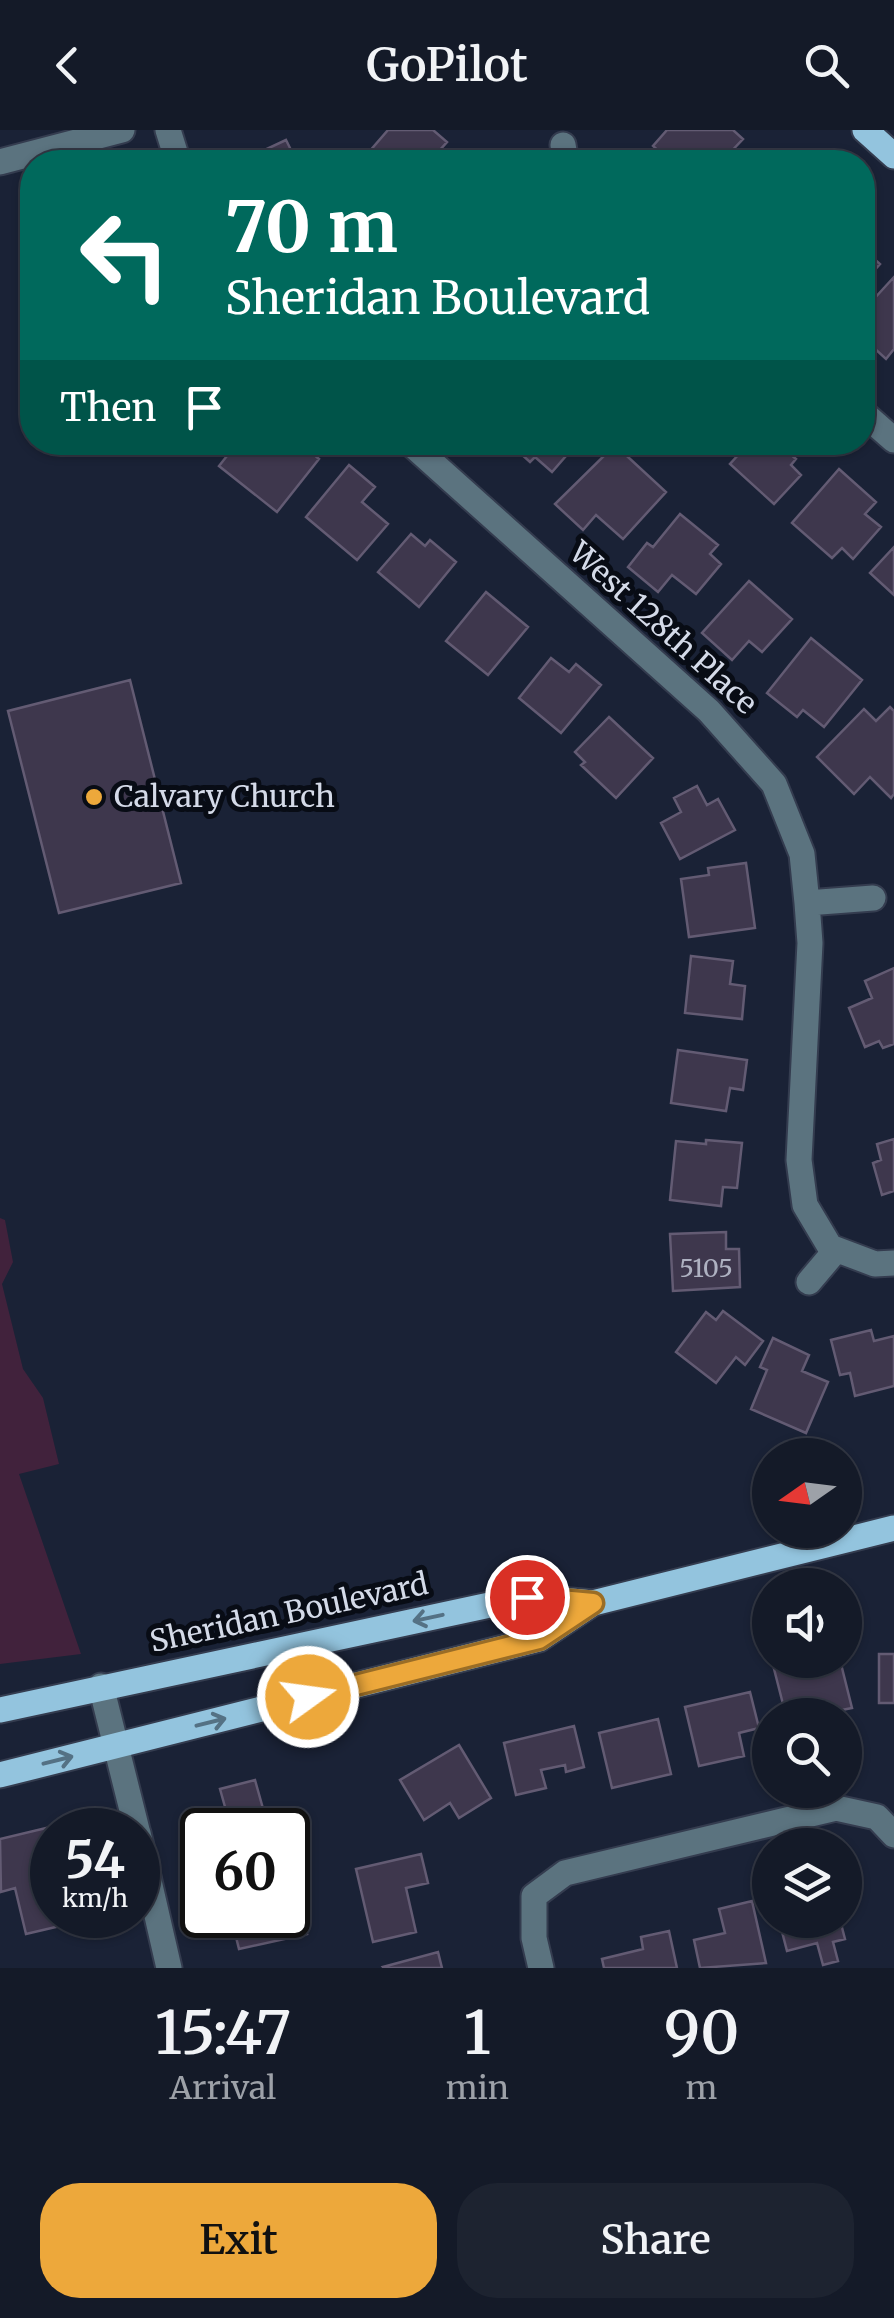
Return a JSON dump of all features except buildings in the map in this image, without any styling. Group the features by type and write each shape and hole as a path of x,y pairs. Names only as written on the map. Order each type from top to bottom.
{"main road":[{"path":"865,130 894,156"},
{"name":"Sheridan Boulevard","path":"0,1710 527,1597 593,1603 894,1528"},
{"name":"Sheridan Boulevard","path":"0,1775 539,1639 593,1603"}],"street":[{"path":"46,150 122,130"},
{"path":"875,423 894,440"},
{"name":"West 128th Place","path":"423,455 749,752 774,784 802,854 808,903 801,1187 816,1228 836,1250"},
{"path":"808,903 872,898"},
{"path":"809,1282 836,1250 875,1264 894,1263"},
{"path":"101,1686 131,1808"},
{"path":"541,1968 534,1938 534,1896 565,1873 836,1808 876,1817 894,1835"},
{"path":"160,1930 169,1968"}],"shaded area":[{"path":"0,1218 5,1220 13,1262 2,1284 23,1369 43,1398 59,1464 19,1474 81,1654 0,1664"}],"place":[{"name":"Calvary Church","path":"94,797"}],"route":[{"path":"308,1697 539,1639 593,1603 527,1597"}]}
